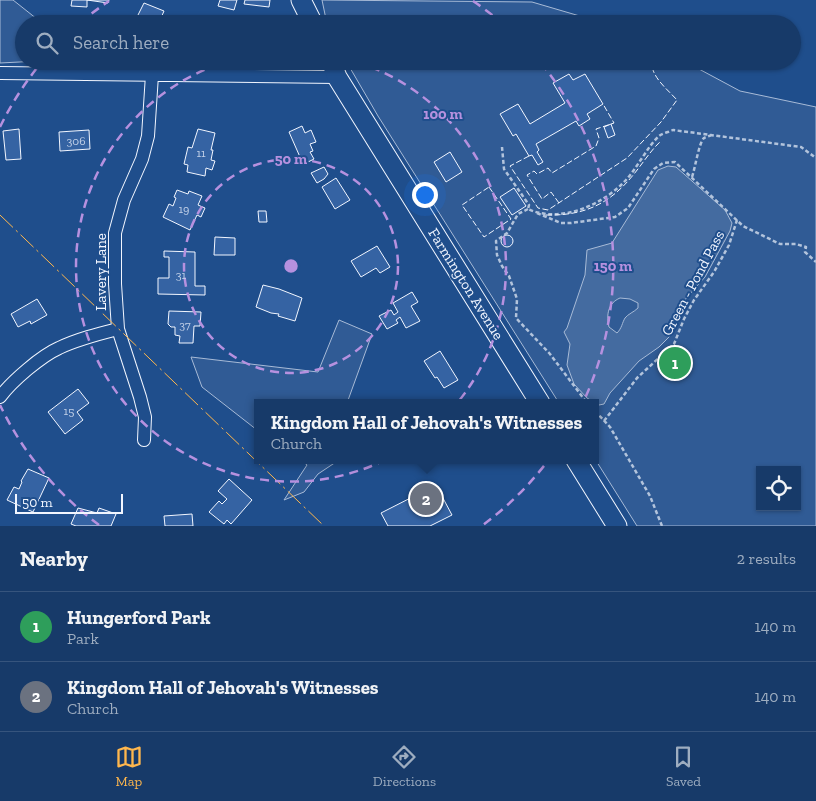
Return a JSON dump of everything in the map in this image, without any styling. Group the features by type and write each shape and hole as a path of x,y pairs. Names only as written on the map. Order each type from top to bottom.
{"main road":[{"path":"301,0 308,15"},
{"name":"Farmington Avenue","path":"335,70 538,399"},
{"path":"578,464 617,526"}],"street":[{"path":"0,73 152,75 304,70"},
{"name":"Lavery Lane","path":"144,440 145,417 118,329 115,284 115,233 124,200 142,159 148,136 152,75"},
{"path":"0,398 5,390 30,368 57,348 118,329"}],"path":[{"path":"533,211 550,214 572,212 592,204 614,191 627,180 660,136 673,130 801,147 816,158"},
{"path":"692,177 700,144 704,138 713,135"},
{"path":"502,147 504,169 529,205 528,209"},
{"path":"584,399 550,354 516,318 517,299 509,276 497,255 496,241 506,233 518,214 528,209 561,223 571,224 615,217 628,208 654,169 662,163 675,162 743,226 780,244 796,244 806,247 805,252 816,262"},
{"name":"Green - Pond Pass","path":"604,421 637,378 674,344 694,300 714,272 729,245 737,220"},
{"path":"599,415 610,427 650,496 662,526"}],"shaded area":[{"path":"0,0 13,0 32,15 15,15 15,62 0,63"},
{"path":"322,0 532,2 576,15 325,15"},
{"path":"351,70 701,70 740,91 816,107 816,526 637,526 598,464 599,399 556,399 378,116"},
{"path":"668,166 676,167 725,210 732,223 730,231 705,277 682,303 671,335 659,347 639,361 610,393 604,404 599,405 599,399 587,398 574,384 567,365 570,344 564,332 585,275 587,250 612,243 658,170","holes":["620,298 630,299 638,303 638,308 625,318 617,333 609,327 610,306 616,300"]},
{"path":"339,320 372,334 348,399 254,399 254,428 202,387 191,357 318,372"},
{"path":"306,464 333,464 318,474 304,492 284,500 307,465"}],"building":[{"path":"72,0 87,0 87,7 71,6"},
{"path":"87,0 109,0 108,3"},
{"path":"220,0 237,0 234,10 218,6"},
{"path":"245,0 270,0 269,7 244,4"},
{"path":"144,3 164,11 162,15 138,15"},
{"path":"569,74 573,80 585,74 603,104 587,114 590,119 579,126 576,121 536,144 539,150 537,152 543,162 538,165 532,155 529,156 516,134 513,136 500,114 518,104 530,124 565,103 553,83"},
{"path":"611,124 615,135 608,138 604,127"},
{"path":"302,126 305,133 311,130 316,142 310,144 313,151 310,152 314,159 302,165 289,132"},
{"path":"19,129 21,159 6,160 3,131"},
{"path":"198,129 215,133 211,160 215,161 212,170 206,168 205,176 187,172 188,165 184,164 188,147 192,148"},
{"path":"89,130 90,149 60,151 59,132"},
{"path":"450,152 462,172 446,182 434,162"},
{"path":"324,167 328,174 317,183 311,173"},
{"path":"336,178 350,200 335,209 322,187"},
{"path":"514,188 526,206 512,215 500,197"},
{"path":"177,190 188,194 189,191 202,196 198,205 205,208 201,217 197,215 190,230 163,217 169,204 173,206"},
{"path":"258,211 266,211 267,222 259,222"},
{"path":"505,235 509,235 513,241 509,247 505,247 501,243 501,239"},
{"path":"215,237 235,238 235,255 214,255"},
{"path":"377,246 390,267 380,273 376,268 361,277 351,261"},
{"path":"164,251 195,252 195,286 205,286 205,295 158,294 158,278 169,278 169,257 164,257"},
{"path":"263,285 302,298 295,321 256,307"},
{"path":"412,292 418,302 411,306 420,321 406,328 400,317 396,320 398,323 387,329 379,316 391,310 394,315 398,312 393,303"},
{"path":"37,299 47,315 31,324 30,321 18,327 11,314"},
{"path":"169,311 201,312 200,326 194,326 193,343 179,343 180,336 175,335 175,327 171,327 168,324"},
{"path":"440,351 458,380 444,388 424,361"},
{"path":"78,389 89,403 77,412 83,420 65,434 48,412"},
{"path":"28,469 49,478 33,512 7,500 14,487 19,489"},
{"path":"229,479 252,500 231,524 227,520 224,524 209,512 219,501 222,504 227,499 218,491"},
{"path":"436,485 452,515 430,526 388,526 381,513"},
{"path":"78,508 97,513 99,508 116,514 111,526 76,526 71,524"},
{"path":"192,514 193,526 165,526 164,516"}],"fence":[{"path":"529,156 510,166 538,208 548,210 627,158 661,122 677,100 658,80 653,70"},
{"path":"559,203 551,192 542,199 527,175 534,171 537,174 548,168 552,173 596,146 599,138 596,129 614,123 603,104"},
{"path":"546,215 572,213 595,206 606,200 625,184 661,141"},
{"path":"489,187 511,219 484,237 462,205 489,187"}],"power":[{"path":"0,215 254,459"},
{"path":"259,464 324,526"}],"place":[{"name":"Hungerford Park","path":"675,363"},
{"name":"Kingdom Hall of Jehovah's Witnesses","path":"426,499"}]}
